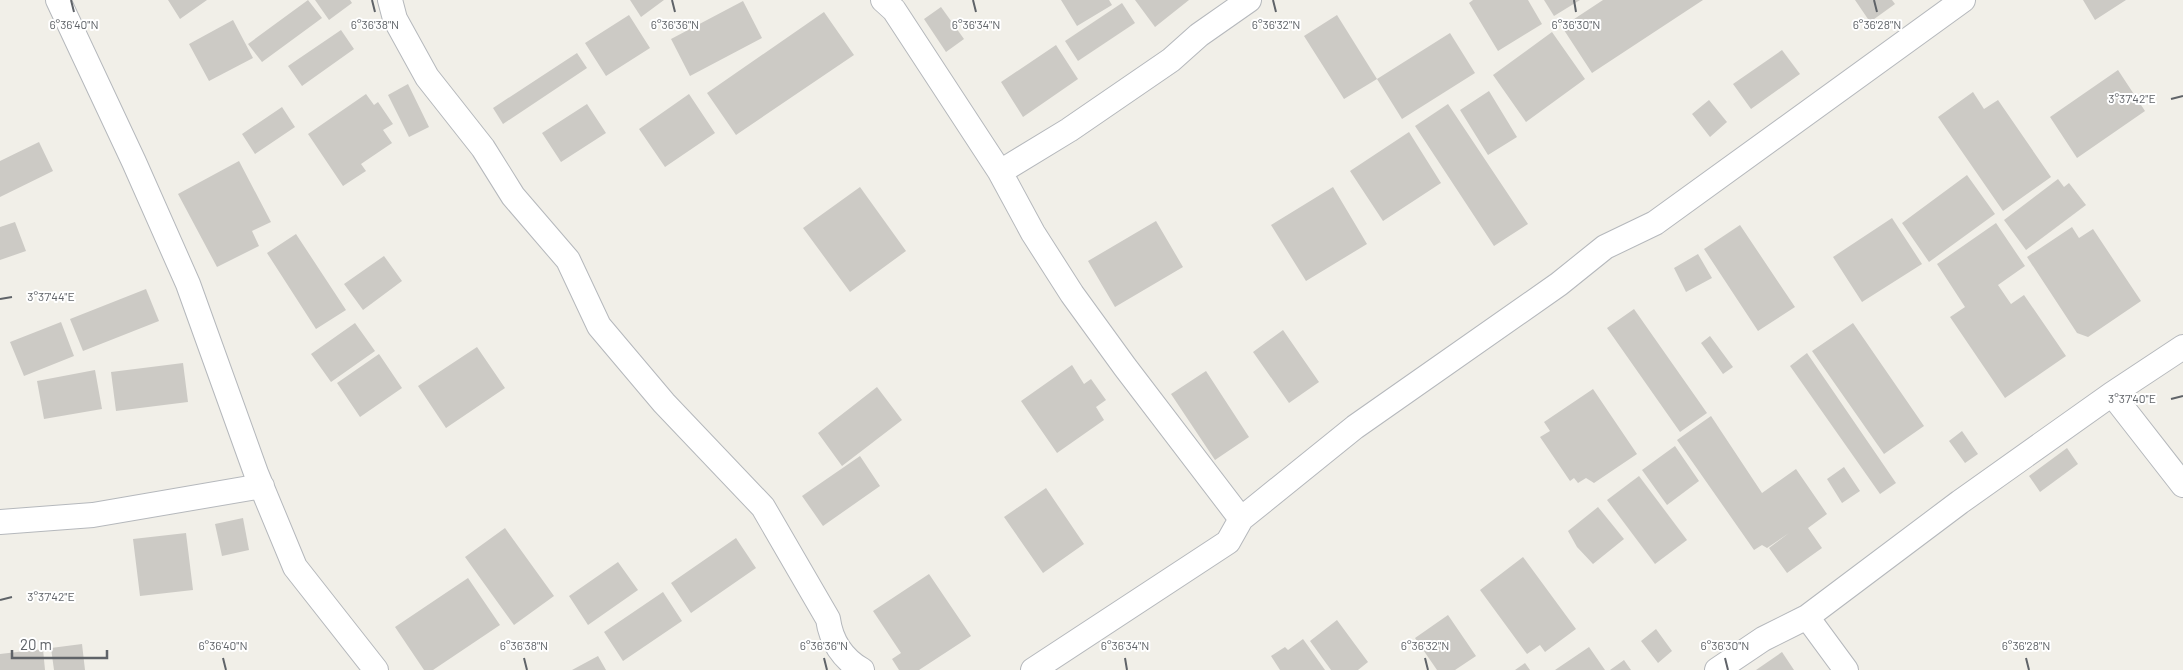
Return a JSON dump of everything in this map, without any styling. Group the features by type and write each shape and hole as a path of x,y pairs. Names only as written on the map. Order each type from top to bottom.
{"street":[{"path":"58,0 134,162 188,284 262,486 295,567 376,670"},
{"path":"390,0 395,19 427,77 483,148 513,196 568,260 599,326 664,403 763,506 828,619 830,633 842,653 862,670"},
{"path":"883,0 894,10 1000,172 1033,233 1072,294 1125,367 1242,519"},
{"path":"1000,172 1070,130 1171,60 1199,35 1249,0"},
{"path":"1033,670 1228,542 1242,519 1355,426 1559,284 1605,247 1654,223 1963,0"},
{"path":"1717,670 1763,638 1806,617 1960,502 2112,394 2183,347"},
{"path":"2112,394 2183,485"},
{"path":"0,522 93,515 262,486"},
{"path":"1806,617 1846,670"}],"building":[{"path":"168,0 207,0 180,19"},
{"path":"308,0 322,18 262,62 248,44"},
{"path":"315,0 350,0 352,3 329,20"},
{"path":"630,0 664,0 641,17"},
{"path":"1061,0 1109,0 1112,5 1077,26"},
{"path":"1135,0 1189,0 1155,27"},
{"path":"1473,0 1528,0 1542,24 1498,51 1469,3"},
{"path":"1544,0 1580,0 1554,16"},
{"path":"1603,0 1703,0 1592,73 1562,27"},
{"path":"1855,0 1892,0 1895,4 1870,22"},
{"path":"2083,0 2126,0 2095,20"},
{"path":"743,1 762,38 690,76 671,39"},
{"path":"1122,3 1135,23 1078,61 1065,41"},
{"path":"941,7 964,39 946,52 924,19"},
{"path":"824,12 854,55 736,135 707,93"},
{"path":"629,15 650,48 606,76 585,43"},
{"path":"1337,15 1377,79 1344,99 1304,36"},
{"path":"233,20 253,58 209,81 189,44"},
{"path":"341,30 354,49 302,86 288,66"},
{"path":"1552,32 1585,79 1526,122 1493,75"},
{"path":"1450,33 1475,73 1402,119 1377,79"},
{"path":"1056,45 1078,79 1023,117 1001,82"},
{"path":"1782,50 1800,74 1751,109 1733,84"},
{"path":"577,53 587,68 503,124 493,108"},
{"path":"2118,70 2145,111 2077,158 2050,117"},
{"path":"408,84 429,127 409,137 388,95"},
{"path":"1489,91 1517,137 1488,155 1460,110"},
{"path":"1973,92 1984,109 1998,100 2051,177 2003,211 1938,117"},
{"path":"366,94 374,105 378,102 393,124 383,130 392,143 361,164 366,171 343,186 308,134"},
{"path":"689,94 715,133 665,167 639,129"},
{"path":"1709,100 1727,122 1710,137 1692,114"},
{"path":"587,104 606,133 561,162 542,133"},
{"path":"1448,104 1528,224 1494,246 1415,126"},
{"path":"282,107 295,127 255,154 242,134"},
{"path":"1409,132 1441,183 1383,221 1350,171"},
{"path":"39,142 53,171 0,197 0,161"},
{"path":"239,161 271,222 252,231 259,246 217,267 178,194"},
{"path":"1967,175 1995,214 1929,262 1902,223"},
{"path":"2058,179 2064,187 2069,183 2086,205 2026,250 2004,220"},
{"path":"860,187 906,251 850,292 803,228"},
{"path":"1333,187 1367,244 1306,281 1271,225"},
{"path":"1892,218 1922,264 1862,302 1833,257"},
{"path":"1156,221 1183,267 1115,307 1088,261"},
{"path":"15,222 26,251 0,260 0,227"},
{"path":"1996,223 2025,266 1998,285 2011,304 2024,295 2066,356 2005,398 1950,317 1965,307 1937,264"},
{"path":"1740,225 1795,307 1758,331 1704,249"},
{"path":"2072,227 2079,238 2093,229 2141,301 2088,337 2077,333 2027,257"},
{"path":"296,234 346,310 316,329 267,253"},
{"path":"1698,254 1712,278 1686,292 1674,268"},
{"path":"384,256 402,281 363,310 344,284"},
{"path":"146,289 159,321 83,351 70,319"},
{"path":"1634,309 1707,413 1680,432 1607,328"},
{"path":"61,322 74,356 24,376 10,342"},
{"path":"355,323 375,351 331,382 311,354"},
{"path":"1853,323 1924,426 1884,454 1812,351"},
{"path":"1283,330 1319,382 1289,403 1253,352"},
{"path":"1710,336 1733,367 1723,374 1701,343"},
{"path":"477,347 505,388 446,428 418,386"},
{"path":"1807,353 1896,483 1880,494 1790,366"},
{"path":"379,354 402,388 360,417 337,383"},
{"path":"183,363 188,402 116,411 111,372"},
{"path":"1072,365 1084,384 1091,379 1106,400 1096,407 1104,420 1057,453 1021,401"},
{"path":"95,370 102,409 44,419 37,381"},
{"path":"1206,371 1249,437 1215,460 1171,394"},
{"path":"877,387 902,420 842,466 818,433"},
{"path":"1593,389 1637,454 1594,483 1586,478 1578,483 1574,478 1570,481 1540,437 1550,431 1544,422"},
{"path":"1711,416 1762,493 1796,469 1827,514 1808,528 1822,548 1787,573 1769,548 1789,533 1767,548 1762,545 1754,550 1677,440"},
{"path":"1962,431 1978,454 1965,463 1949,441"},
{"path":"1675,446 1699,481 1667,505 1642,470"},
{"path":"2067,448 2078,464 2040,492 2029,476"},
{"path":"860,456 880,486 823,526 802,496"},
{"path":"1844,467 1860,491 1842,503 1827,479"},
{"path":"1639,476 1687,540 1655,564 1607,500"},
{"path":"1046,488 1084,544 1043,573 1004,517"},
{"path":"1598,507 1624,539 1593,564 1577,547 1568,531"},
{"path":"243,518 249,550 222,556 215,524"},
{"path":"505,528 554,596 514,625 465,557"},
{"path":"186,533 193,590 140,596 133,539"},
{"path":"736,538 756,568 691,613 671,583"},
{"path":"1523,557 1576,629 1545,652 1540,645 1527,654 1480,590"},
{"path":"618,562 638,590 588,625 569,596"},
{"path":"929,574 971,636 919,670 899,670 892,659 901,653 873,611"},
{"path":"468,578 500,625 433,670 424,670 395,627"},
{"path":"663,592 682,621 623,661 604,632"},
{"path":"1448,615 1476,656 1455,670 1437,670 1415,638"},
{"path":"1337,620 1368,662 1358,670 1331,670 1310,641"},
{"path":"1656,629 1672,651 1658,663 1641,641"},
{"path":"1303,639 1325,670 1280,670 1271,656 1285,647 1288,650"},
{"path":"82,644 85,670 54,670 51,648"},
{"path":"1589,647 1605,670 1555,670"},
{"path":"43,649 45,670 0,670 0,654"},
{"path":"1782,652 1794,670 1756,670"},
{"path":"598,656 606,670 572,670"},
{"path":"1624,660 1631,670 1610,670"},
{"path":"1525,663 1530,670 1515,670"}]}
